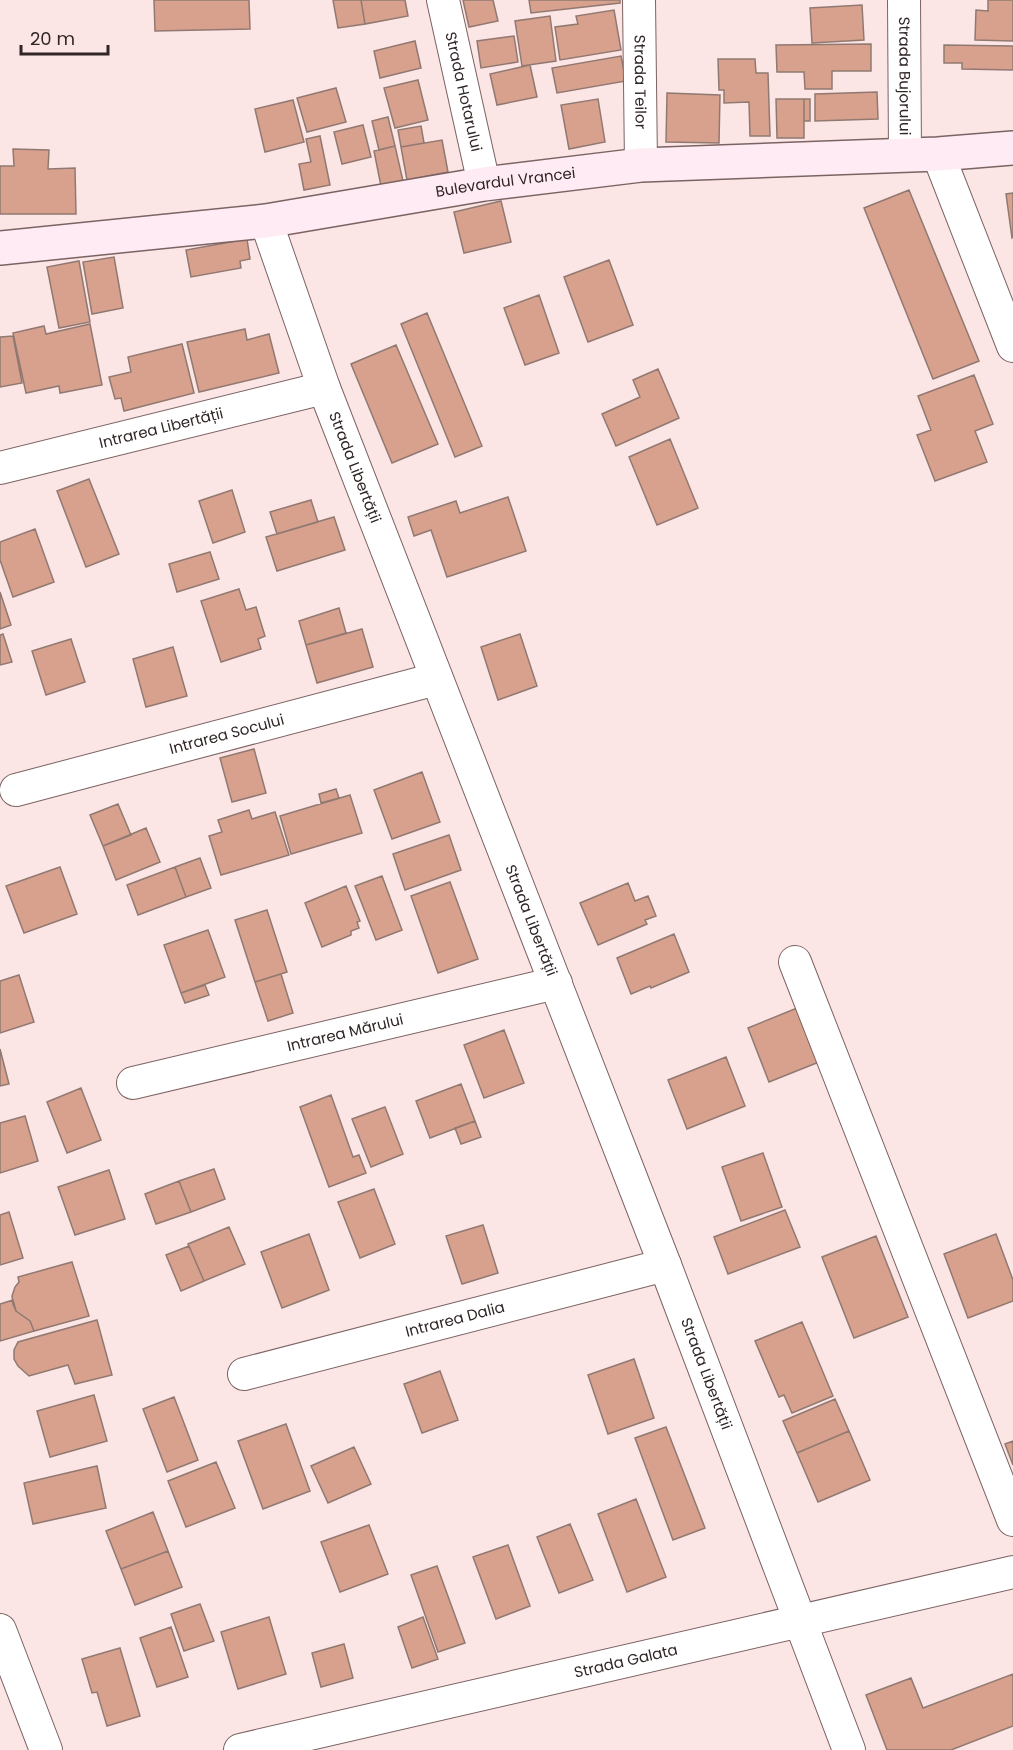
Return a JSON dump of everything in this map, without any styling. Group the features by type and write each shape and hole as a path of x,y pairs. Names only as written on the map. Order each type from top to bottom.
{"street":[{"name":"Strada Hotarului","path":"443,0 484,184"},
{"name":"Strada Teilor","path":"639,0 641,165"},
{"name":"Strada Bujorului","path":"904,0 904,154"},
{"name":"Bulevardul Vrancei","path":"0,248 266,221 484,184 641,165 939,154 1013,148"},
{"path":"939,154 1013,346"},
{"name":"Strada Libertății","path":"266,221 324,388 556,983 849,1750"},
{"name":"Intrarea Libertății","path":"0,468 324,388"},
{"name":"Intrarea Socului","path":"16,790 436,679"},
{"path":"795,962 1013,1520"},
{"name":"Intrarea Mărului","path":"133,1083 556,983"},
{"name":"Intrarea Dalia","path":"244,1374 664,1265"},
{"name":"Strada Galata","path":"240,1750 1013,1572"},
{"path":"0,1630 46,1750"}],"building":[{"path":"154,0 249,0 250,29 155,31"},
{"path":"333,0 361,0 365,24 338,28"},
{"path":"361,0 405,0 408,16 365,24"},
{"path":"463,0 493,0 498,21 469,27"},
{"path":"529,0 620,0 620,3 531,13"},
{"path":"988,0 1013,0 1013,41 975,40 976,10 988,11"},
{"path":"862,5 864,40 812,43 810,8"},
{"path":"614,10 621,50 560,60 555,27 578,24 576,16"},
{"path":"550,16 556,61 522,66 515,21"},
{"path":"514,36 518,62 481,68 477,41"},
{"path":"415,41 421,68 380,78 374,51"},
{"path":"871,44 871,71 832,71 832,89 805,89 804,72 777,72 776,45"},
{"path":"944,45 1013,46 1013,70 962,69 962,63 944,63"},
{"path":"621,56 626,81 557,93 552,68"},
{"path":"718,59 755,59 756,73 768,73 770,136 750,136 749,102 724,103 724,90 719,90"},
{"path":"530,65 537,97 497,105 490,74"},
{"path":"418,80 428,120 395,128 384,88"},
{"path":"336,88 346,122 307,132 297,98"},
{"path":"877,92 878,119 815,121 815,94"},
{"path":"667,93 720,95 719,143 666,142"},
{"path":"598,99 605,142 569,149 561,105"},
{"path":"776,99 804,99 804,138 777,138"},
{"path":"804,99 810,99 810,121 804,121"},
{"path":"293,100 304,142 265,152 255,109"},
{"path":"388,117 395,146 379,150 372,121"},
{"path":"363,125 371,157 342,164 334,132"},
{"path":"421,126 424,143 401,147 398,130"},
{"path":"320,136 330,185 304,190 299,164 311,162 306,139"},
{"path":"442,140 448,172 407,180 401,147"},
{"path":"395,146 403,181 381,186 374,151"},
{"path":"13,149 49,150 48,169 75,168 76,214 0,214 0,166 14,166"},
{"path":"909,190 979,361 933,379 864,208"},
{"path":"1013,193 1013,237 1012,238 1006,194"},
{"path":"501,201 511,242 464,253 454,212"},
{"path":"247,239 250,259 240,261 241,268 191,277 186,250"},
{"path":"114,257 123,308 92,314 83,262"},
{"path":"609,260 633,325 588,342 564,277"},
{"path":"79,261 90,322 59,328 47,267"},
{"path":"539,295 559,353 525,365 504,308"},
{"path":"427,313 482,446 455,457 401,324"},
{"path":"90,324 102,385 60,393 59,386 26,393 13,333 44,326 46,334"},
{"path":"245,329 247,340 269,334 279,373 199,392 187,342"},
{"path":"13,336 22,383 0,387 0,337"},
{"path":"182,344 194,393 124,411 121,398 115,399 109,377 131,372 128,357"},
{"path":"396,345 438,444 392,463 351,364"},
{"path":"658,369 679,418 616,446 602,414 640,397 633,380"},
{"path":"974,375 993,424 975,431 987,462 935,481 917,435 931,430 918,396"},
{"path":"670,439 698,508 657,525 629,457"},
{"path":"89,479 119,554 86,567 57,491"},
{"path":"232,490 245,532 213,543 199,501"},
{"path":"508,497 526,551 447,577 431,530 414,536 408,517 456,501 460,513"},
{"path":"311,500 318,522 277,534 270,512"},
{"path":"334,517 345,550 277,571 266,537"},
{"path":"35,529 54,582 13,597 0,560 0,542"},
{"path":"210,552 219,579 177,592 169,564"},
{"path":"239,589 246,610 256,607 265,636 258,639 261,649 221,662 201,601"},
{"path":"0,592 11,625 0,629"},
{"path":"339,608 346,633 306,645 299,621"},
{"path":"362,629 373,667 317,683 306,645"},
{"path":"3,634 12,662 0,665 0,635"},
{"path":"520,634 537,686 498,700 481,647"},
{"path":"71,639 85,682 46,695 32,651"},
{"path":"173,647 187,696 146,707 133,659"},
{"path":"254,749 266,793 232,802 220,758"},
{"path":"422,772 440,822 392,839 374,790"},
{"path":"336,789 339,798 321,803 319,794"},
{"path":"350,795 362,833 291,854 280,816"},
{"path":"118,804 131,835 103,846 90,815"},
{"path":"249,810 252,819 275,812 289,855 221,875 209,836 222,832 218,820"},
{"path":"146,828 160,862 116,880 103,846"},
{"path":"449,835 461,870 405,890 393,854"},
{"path":"200,858 211,888 186,897 175,867"},
{"path":"60,867 77,914 24,933 6,886"},
{"path":"175,867 186,897 138,915 127,885"},
{"path":"382,876 402,930 376,940 355,886"},
{"path":"450,882 478,959 438,973 411,896"},
{"path":"628,883 635,901 648,896 656,916 645,920 647,924 598,945 580,903"},
{"path":"346,886 360,921 357,922 359,928 351,931 351,935 322,947 305,903"},
{"path":"267,910 287,972 255,982 235,920"},
{"path":"208,930 225,977 181,993 164,945"},
{"path":"674,934 689,972 631,994 617,958"},
{"path":"281,974 293,1013 268,1021 255,982"},
{"path":"19,975 34,1022 0,1033 0,981"},
{"path":"205,985 209,995 185,1003 181,993"},
{"path":"797,1008 819,1062 769,1082 748,1028"},
{"path":"504,1030 524,1083 484,1098 464,1045"},
{"path":"0,1049 9,1084 0,1086"},
{"path":"726,1057 745,1106 687,1129 668,1080"},
{"path":"461,1084 475,1121 430,1138 416,1101"},
{"path":"81,1088 101,1140 67,1153 47,1102"},
{"path":"331,1095 353,1157 359,1155 366,1173 329,1187 300,1107"},
{"path":"385,1107 403,1154 371,1167 352,1119"},
{"path":"25,1116 38,1161 0,1173 0,1123"},
{"path":"475,1121 481,1137 461,1144 455,1128"},
{"path":"763,1153 782,1207 741,1221 722,1167"},
{"path":"214,1169 225,1199 191,1212 179,1181"},
{"path":"109,1170 125,1219 75,1235 58,1187"},
{"path":"179,1181 191,1212 156,1224 145,1194"},
{"path":"374,1189 395,1244 360,1258 338,1202"},
{"path":"785,1210 800,1247 728,1274 714,1237"},
{"path":"9,1212 23,1258 0,1265 0,1215"},
{"path":"483,1225 498,1273 462,1284 446,1236"},
{"path":"229,1227 245,1264 204,1281 188,1244"},
{"path":"309,1234 329,1290 282,1308 261,1252"},
{"path":"996,1234 1013,1280 1013,1301 968,1318 944,1254"},
{"path":"876,1236 908,1317 854,1338 822,1257"},
{"path":"189,1246 204,1281 181,1291 166,1255"},
{"path":"72,1262 89,1316 34,1331 30,1321 16,1311 13,1304 12,1296 19,1282 18,1277"},
{"path":"13,1300 16,1311 30,1321 34,1331 0,1341 0,1304"},
{"path":"97,1320 112,1375 75,1384 68,1365 29,1376 14,1359 14,1350 18,1342"},
{"path":"802,1322 833,1396 792,1413 784,1395 779,1397 755,1341"},
{"path":"634,1359 654,1418 608,1434 588,1375"},
{"path":"440,1371 458,1420 422,1433 404,1384"},
{"path":"94,1395 107,1441 50,1457 37,1411"},
{"path":"174,1397 198,1460 167,1472 143,1409"},
{"path":"835,1399 849,1431 797,1453 783,1421"},
{"path":"286,1424 310,1491 263,1509 238,1441"},
{"path":"666,1427 705,1528 673,1540 635,1438"},
{"path":"849,1431 870,1480 818,1502 797,1453"},
{"path":"1013,1441 1013,1465 1005,1444"},
{"path":"354,1447 371,1484 328,1503 311,1466"},
{"path":"216,1462 235,1508 186,1527 168,1481"},
{"path":"97,1466 106,1508 33,1524 24,1483"},
{"path":"636,1499 666,1577 627,1592 598,1514"},
{"path":"153,1512 168,1551 121,1569 106,1531"},
{"path":"570,1524 593,1580 559,1593 537,1537"},
{"path":"369,1525 388,1574 340,1592 321,1542"},
{"path":"508,1545 530,1606 496,1619 473,1557"},
{"path":"168,1551 182,1587 135,1605 121,1569"},
{"path":"437,1566 465,1643 438,1652 411,1575"},
{"path":"200,1604 214,1641 184,1651 171,1614"},
{"path":"269,1617 286,1674 238,1689 221,1632"},
{"path":"423,1617 438,1659 412,1668 398,1627"},
{"path":"171,1627 188,1677 157,1687 140,1638"},
{"path":"344,1644 353,1678 321,1687 312,1653"},
{"path":"120,1648 140,1716 107,1726 97,1692 92,1693 82,1659"},
{"path":"1013,1674 1013,1726 951,1750 887,1750 866,1695 911,1678 923,1708"}]}
